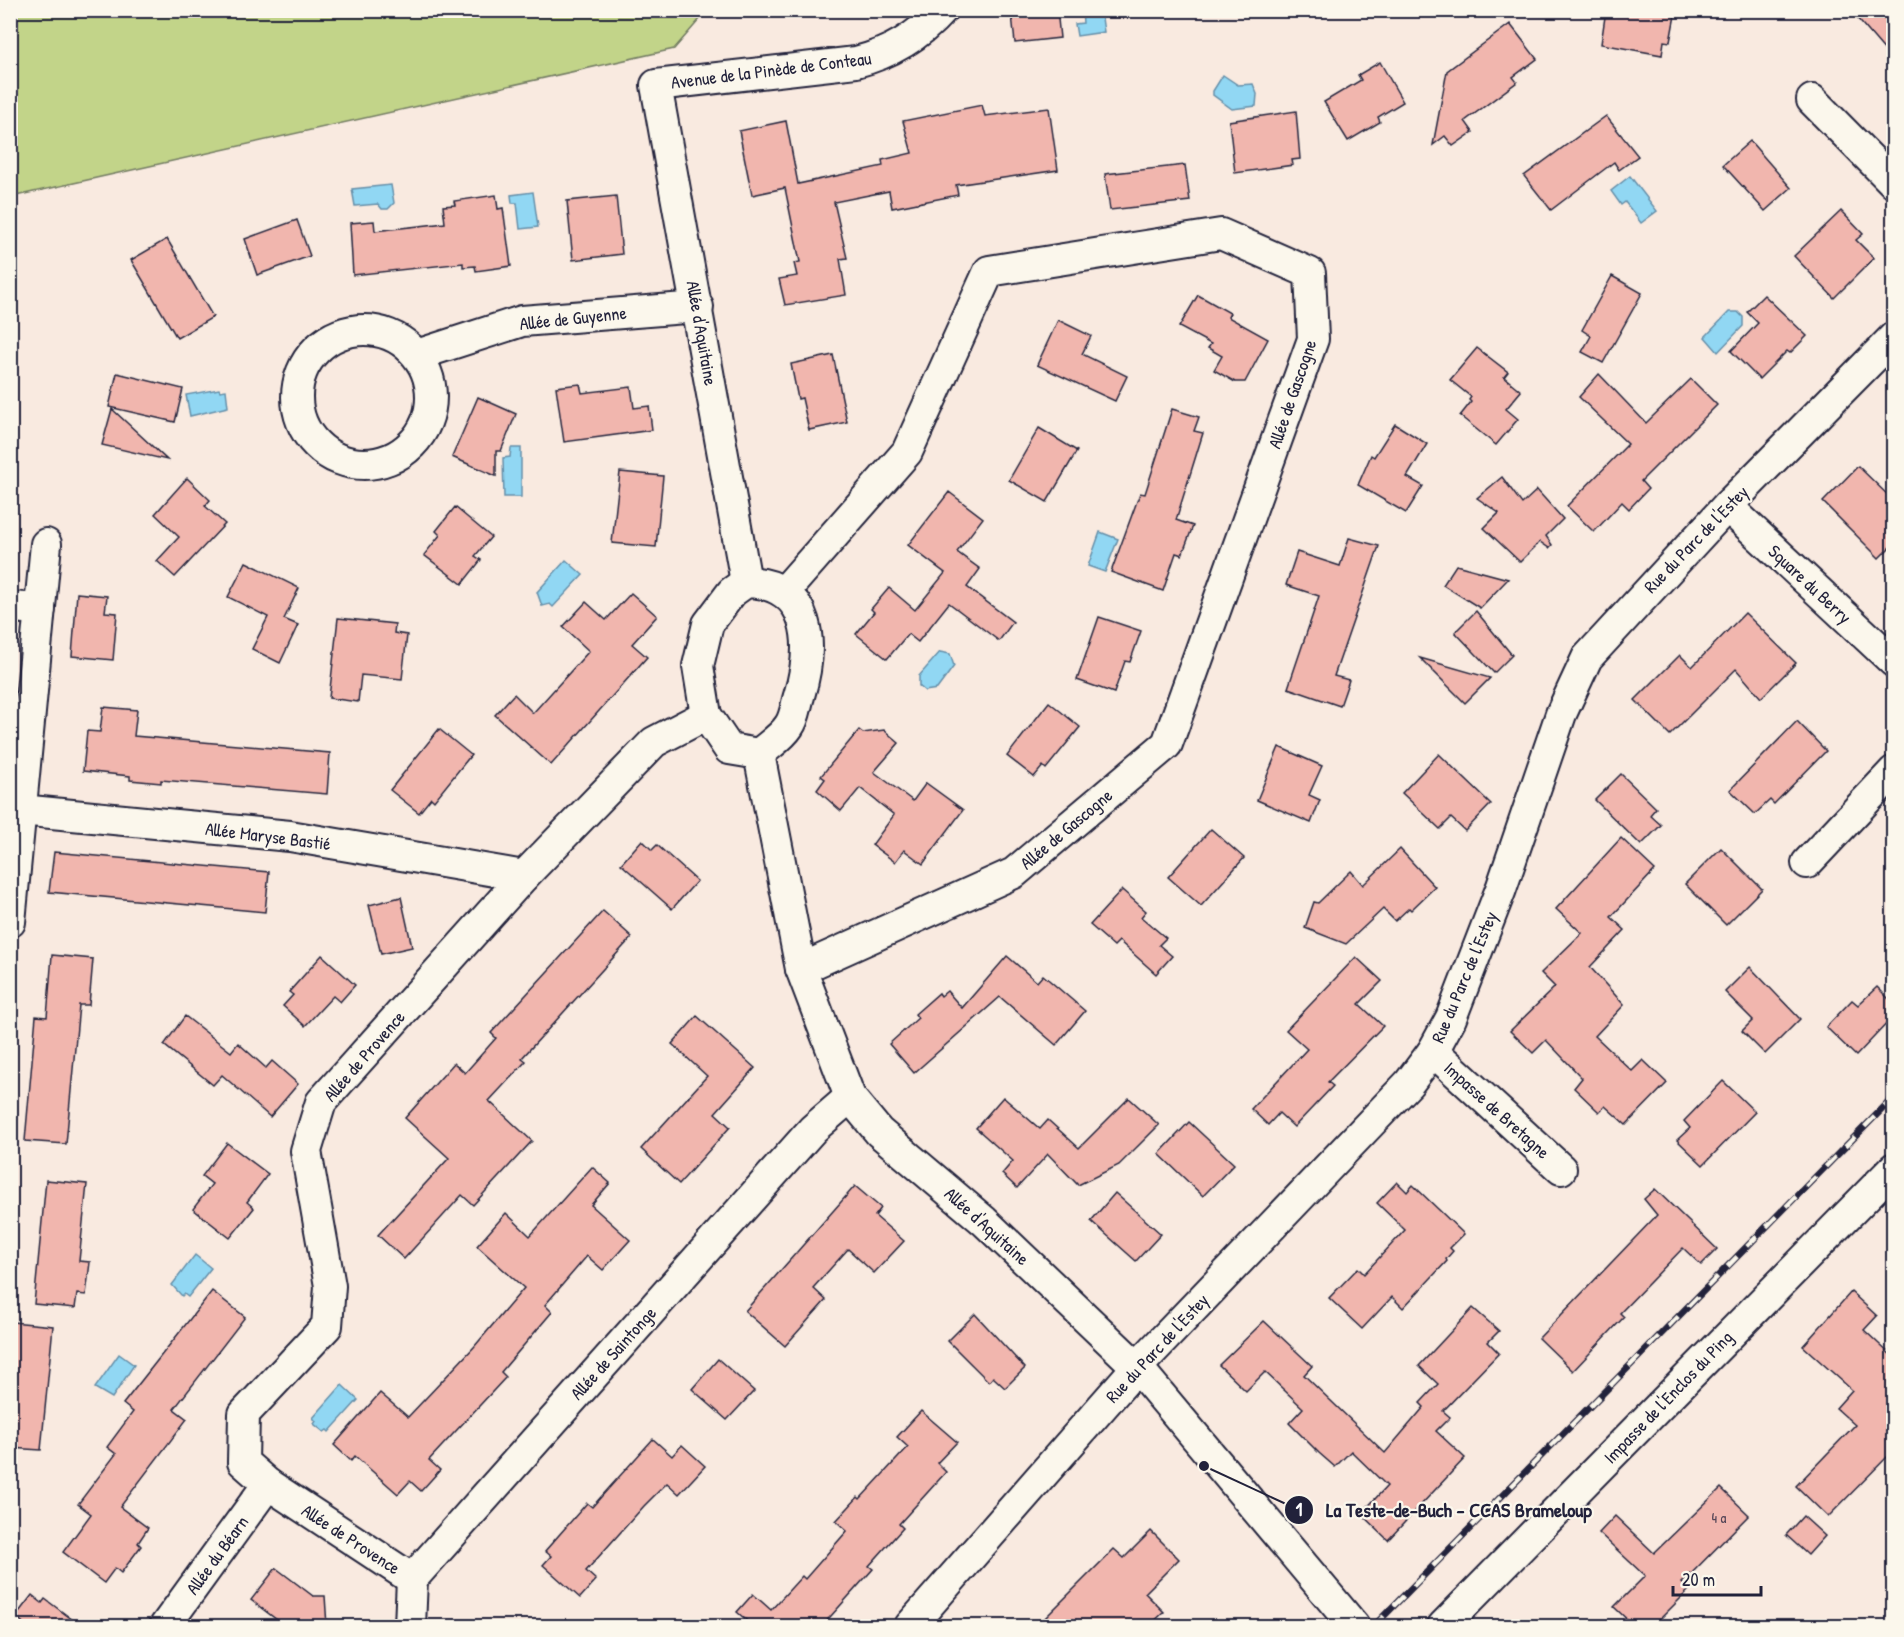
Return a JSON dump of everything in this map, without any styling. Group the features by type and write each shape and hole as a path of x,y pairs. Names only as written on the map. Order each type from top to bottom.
{"street":[{"name":"Avenue de la Pinède de Conteau","path":"656,85 856,62 882,56 902,45 942,10"},
{"name":"Allée d'Aquitaine","path":"656,85 746,582"},
{"path":"1812,100 1893,183"},
{"name":"Allée de Gascogne","path":"784,592 907,452 989,271 1221,234 1310,273 1313,339 1167,744 1014,873 801,969"},
{"name":"Allée de Guyenne","path":"417,355 522,321 698,307"},
{"path":"355,330 378,331 400,339 417,355 427,374 429,416 419,436 404,452 385,462 364,465 343,462 324,452 308,436 298,415 296,392 301,370 314,350 333,336 355,330"},
{"name":"Rue du Parc de l'Estey","path":"910,1626 1137,1367 1409,1083 1433,1052 1469,975 1561,714 1587,657 1727,506 1893,337"},
{"name":"Square du Berry","path":"1727,506 1893,662"},
{"path":"10,922 16,810 46,544"},
{"path":"746,582 762,583 784,592 806,621 808,666 790,725 759,754 729,749 706,715 698,666 708,624 732,592 746,582"},
{"path":"10,608 40,609"},
{"name":"Allée de Provence","path":"412,1579 268,1484 243,1462 244,1414 327,1326 330,1286 306,1152 321,1102 524,876 654,742 706,715"},
{"name":"Allée d'Aquitaine","path":"759,754 801,969 850,1097 879,1132 984,1221 1137,1367 1345,1623"},
{"path":"1807,863 1893,771"},
{"name":"Allée Maryse Bastié","path":"16,810 290,836 524,876"},
{"name":"Impasse de Bretagne","path":"1433,1052 1561,1169"},
{"name":"Allée de Saintonge","path":"412,1579 813,1129 850,1097"},
{"name":"Impasse de l'Enclos du Ping","path":"1443,1626 1893,1168"},
{"name":"Allée du Béarn","path":"165,1626 268,1484"},
{"path":"410,1626 412,1579"}],"green space":[{"path":"10,11 707,11 674,49 11,197"}],"water":[{"path":"1082,11 1101,11 1104,32 1077,36 1075,24 1083,23"},
{"path":"1223,75 1238,85 1253,84 1257,94 1256,106 1232,109 1213,95"},
{"path":"1630,176 1657,211 1641,223 1625,202 1621,205 1611,191"},
{"path":"391,185 394,203 388,209 382,209 378,204 355,206 352,189"},
{"path":"533,192 538,227 520,229 517,203 512,203 511,195"},
{"path":"1729,312 1738,312 1743,317 1743,326 1718,352 1705,337"},
{"path":"219,389 220,391 226,390 228,407 190,416 186,395"},
{"path":"511,448 521,448 521,497 504,497 503,458 510,457"},
{"path":"1100,532 1118,539 1105,572 1088,566"},
{"path":"566,560 583,575 553,607 550,604 542,606 537,592"},
{"path":"940,652 950,654 954,666 937,689 925,691 919,686 919,676"},
{"path":"195,1255 211,1268 188,1297 184,1294 182,1296 172,1285"},
{"path":"119,1354 134,1365 112,1398 95,1388"},
{"path":"342,1385 358,1400 329,1432 327,1430 324,1432 314,1424 316,1421 313,1418"}],"building":[{"path":"1025,10 1057,10 1060,38 1015,43 1012,15 1025,13"},
{"path":"1606,10 1676,10 1670,42 1664,41 1662,55 1601,44"},
{"path":"1850,10 1893,10 1893,60"},
{"path":"1510,24 1537,59 1513,77 1517,82 1465,121 1473,132 1453,146 1445,136 1433,145 1447,71"},
{"path":"1380,62 1403,102 1378,117 1380,122 1348,141 1324,102 1361,80 1358,75"},
{"path":"982,105 985,116 1049,108 1058,170 956,185 958,195 892,208 889,191 834,202 847,258 840,259 846,295 785,305 779,279 797,276 794,263 800,262 785,188 752,195 739,131 786,121 798,184 883,166 882,160 912,153 903,121"},
{"path":"1296,111 1300,159 1292,160 1293,165 1235,173 1229,121"},
{"path":"1606,116 1638,156 1619,170 1614,162 1551,210 1524,176"},
{"path":"1750,141 1791,188 1765,211 1723,165"},
{"path":"1185,165 1190,201 1110,210 1105,174"},
{"path":"496,195 498,209 503,208 511,266 476,271 475,266 463,267 463,263 353,275 350,223 374,221 375,231 445,223 443,206 455,205 454,201"},
{"path":"616,196 622,254 573,260 567,201"},
{"path":"1841,211 1863,234 1856,240 1874,258 1834,298 1794,256"},
{"path":"297,220 310,256 257,275 245,239"},
{"path":"167,239 213,317 177,338 131,260"},
{"path":"1612,276 1642,293 1603,363 1582,352 1591,336 1582,330"},
{"path":"1198,295 1230,313 1228,317 1268,339 1245,382 1235,382 1214,370 1222,356 1208,348 1211,344 1179,327"},
{"path":"1764,295 1807,336 1790,353 1787,351 1759,379 1731,351 1758,323 1747,312"},
{"path":"1058,320 1091,336 1082,354 1127,376 1115,401 1037,365"},
{"path":"1477,348 1508,372 1504,377 1521,391 1506,409 1518,419 1496,445 1460,416 1471,402 1469,400 1471,397 1450,380"},
{"path":"833,355 847,422 809,430 802,398 798,399 791,364"},
{"path":"117,373 183,389 175,422 109,407"},
{"path":"1599,374 1646,423 1691,379 1717,405 1641,481 1648,489 1629,509 1622,502 1594,532 1567,506 1628,444 1579,397"},
{"path":"580,384 582,393 631,387 634,408 649,406 652,430 564,442 556,387"},
{"path":"478,397 516,414 501,451 496,451 496,476 452,457"},
{"path":"112,409 167,460 102,445"},
{"path":"1172,409 1199,417 1194,431 1203,433 1176,520 1193,526 1182,555 1176,553 1163,591 1111,572 1140,493 1145,494"},
{"path":"1395,424 1427,444 1407,477 1423,486 1406,513 1358,485 1371,455 1374,457"},
{"path":"1039,428 1077,451 1047,502 1009,480"},
{"path":"1858,466 1893,500 1893,544 1879,558 1823,502"},
{"path":"620,472 663,476 656,547 612,543"},
{"path":"1502,477 1522,504 1537,490 1563,519 1546,536 1552,545 1549,548 1540,542 1520,562 1484,528 1499,513 1477,498"},
{"path":"187,478 210,500 205,506 225,524 175,577 157,561 179,537 155,514"},
{"path":"949,492 983,518 957,552 980,569 967,587 1013,622 999,641 949,603 918,642 908,634 887,659 856,634 874,612 871,609 889,588 915,610 945,573 908,545"},
{"path":"455,507 491,537 475,556 481,560 462,584 424,555 440,535 436,531"},
{"path":"1349,538 1379,546 1334,676 1349,680 1340,706 1288,688 1319,596 1286,585 1297,552 1340,566"},
{"path":"246,562 299,588 284,619 298,625 280,663 252,649 268,617 228,597"},
{"path":"1456,565 1508,579 1480,608 1443,585"},
{"path":"77,593 107,596 105,612 117,613 113,660 72,656"},
{"path":"631,593 657,616 632,644 647,657 551,765 495,715 514,694 533,713 589,651 563,627 586,602 606,620"},
{"path":"1476,611 1512,655 1494,673 1455,632"},
{"path":"1745,613 1796,663 1761,698 1736,669 1670,735 1635,700 1680,655 1692,667"},
{"path":"1099,617 1141,631 1130,662 1125,661 1114,693 1077,680"},
{"path":"338,618 395,624 394,633 407,635 402,679 361,675 358,702 329,698"},
{"path":"1420,658 1490,678 1465,703"},
{"path":"1049,702 1080,727 1046,769 1043,766 1034,777 1007,756"},
{"path":"103,707 137,710 134,736 330,753 327,794 161,780 161,783 130,780 130,776 83,771 87,731 100,732"},
{"path":"1797,721 1826,751 1774,804 1770,800 1755,814 1730,790"},
{"path":"439,729 471,755 434,801 431,798 419,813 390,790"},
{"path":"859,730 863,733 884,730 899,743 874,772 913,801 926,783 963,810 923,864 904,850 895,862 872,845 894,815 860,788 841,811 817,790 825,779 821,776"},
{"path":"1279,747 1322,766 1309,795 1320,800 1311,823 1257,800"},
{"path":"1439,754 1491,804 1465,831 1451,818 1440,829 1402,793"},
{"path":"1621,774 1656,808 1650,815 1661,825 1641,845 1595,800"},
{"path":"1211,829 1244,858 1201,906 1168,877"},
{"path":"1621,838 1655,870 1611,917 1625,930 1590,967 1624,1005 1595,1036 1632,1071 1643,1060 1667,1083 1626,1125 1605,1106 1599,1112 1574,1088 1582,1078 1546,1040 1533,1053 1510,1031 1555,987 1541,973 1582,933 1556,909"},
{"path":"642,840 652,850 657,845 697,881 672,909 621,864"},
{"path":"1721,848 1762,889 1726,925 1685,884"},
{"path":"1400,849 1435,887 1411,910 1409,908 1395,921 1383,909 1346,944 1305,928 1314,902 1318,903 1351,871 1363,885"},
{"path":"54,852 269,872 265,912 49,892"},
{"path":"1122,890 1146,911 1141,917 1166,938 1159,945 1172,956 1156,974 1119,941 1114,946 1090,925"},
{"path":"401,897 412,947 381,954 369,905"},
{"path":"603,911 632,937 522,1058 526,1061 489,1101 532,1141 473,1205 462,1195 404,1259 378,1235 449,1158 405,1118 454,1063 465,1073 496,1038 491,1033"},
{"path":"52,955 93,959 89,1005 79,1005 66,1144 25,1141 36,1016 47,1017"},
{"path":"322,955 355,985 340,1002 333,996 305,1026 283,1006 293,995 289,992"},
{"path":"1007,956 1037,982 1043,975 1085,1011 1056,1045 1000,997 914,1073 889,1044 918,1018 915,1014 939,993 941,996 947,991 962,1008"},
{"path":"1356,957 1382,981 1359,1004 1383,1026 1328,1082 1333,1086 1294,1127 1279,1113 1268,1125 1251,1109 1307,1049 1286,1030"},
{"path":"1750,967 1800,1019 1765,1054 1742,1031 1753,1020 1725,992"},
{"path":"1877,987 1893,1003 1893,1017 1856,1056 1826,1027 1852,1000 1858,1005"},
{"path":"185,1016 231,1052 238,1043 266,1068 272,1061 298,1084 270,1117 222,1075 213,1085 164,1045"},
{"path":"697,1016 755,1068 715,1113 730,1127 679,1184 641,1149 707,1076 672,1044"},
{"path":"1723,1081 1755,1112 1703,1165 1677,1140 1690,1128 1684,1121"},
{"path":"1003,1097 1040,1129 1048,1120 1079,1148 1129,1098 1159,1125 1119,1165 1078,1185 1048,1154 1017,1188 1002,1174 1013,1161 976,1128"},
{"path":"1189,1122 1234,1164 1203,1196 1159,1154"},
{"path":"227,1143 268,1174 247,1202 254,1208 230,1238 193,1209 212,1184 202,1176"},
{"path":"592,1167 610,1183 591,1205 630,1240 603,1270 587,1256 545,1305 552,1312 501,1372 506,1377 429,1460 440,1470 421,1491 410,1481 398,1494 355,1456 351,1461 334,1445 380,1393 408,1417 474,1347 524,1288 477,1246 506,1213 530,1236"},
{"path":"46,1180 87,1184 79,1261 90,1262 86,1295 77,1294 75,1308 34,1304"},
{"path":"1397,1182 1407,1192 1413,1185 1464,1234 1450,1248 1453,1251 1446,1259 1447,1261 1403,1308 1392,1297 1362,1329 1329,1298 1358,1268 1364,1274 1405,1230 1377,1203"},
{"path":"855,1186 881,1208 875,1216 904,1241 874,1273 848,1249 813,1288 826,1300 785,1346 745,1311"},
{"path":"1655,1189 1717,1249 1701,1265 1683,1248 1620,1313 1624,1317 1573,1371 1539,1338 1657,1215 1644,1199"},
{"path":"1115,1193 1161,1234 1136,1261 1091,1221"},
{"path":"212,1291 245,1317 174,1409 187,1419 120,1507 148,1528 138,1543 141,1546 121,1573 115,1568 104,1583 63,1552 91,1514 78,1504 116,1454 107,1447 133,1412 123,1404"},
{"path":"1851,1292 1877,1316 1864,1330 1893,1357 1893,1451 1828,1517 1796,1486 1855,1425 1836,1408 1852,1390 1803,1346"},
{"path":"1473,1308 1499,1331 1488,1342 1499,1353 1443,1411 1450,1417 1436,1431 1465,1458 1388,1540 1361,1514 1387,1486 1351,1451 1335,1467 1319,1453 1289,1423 1303,1408 1265,1372 1246,1391 1219,1365 1264,1321 1312,1366 1304,1375 1385,1453 1424,1407 1420,1403 1438,1384 1419,1366"},
{"path":"975,1314 1025,1368 1005,1388 993,1377 989,1382 948,1341"},
{"path":"12,1322 53,1326 41,1450 10,1448"},
{"path":"718,1359 754,1391 727,1420 692,1389"},
{"path":"921,1411 957,1442 937,1463 946,1472 899,1524 903,1528 869,1566 873,1569 822,1626 753,1626 737,1612 753,1594 771,1610 802,1576 805,1579 847,1531 836,1521 858,1497 860,1499 908,1447 897,1437"},
{"path":"653,1439 672,1456 682,1445 705,1466 679,1494 667,1483 644,1506 586,1571 596,1580 580,1598 543,1565 551,1556 545,1551 587,1503 592,1507"},
{"path":"1721,1488 1749,1515 1682,1583 1689,1590 1653,1626 1634,1626 1614,1607 1645,1576 1599,1533 1615,1516 1654,1553"},
{"path":"1803,1516 1825,1536 1808,1555 1786,1535"},
{"path":"1151,1531 1179,1559 1145,1593 1164,1612 1149,1626 1037,1626 1114,1549 1124,1558"},
{"path":"276,1568 313,1596 325,1596 327,1626 285,1626 251,1600"},
{"path":"32,1595 42,1603 45,1599 81,1626 26,1626 16,1616"}],"railway":[{"path":"1374,1626 1894,1097"}],"place":[{"name":"La Teste-de-Buch - CCAS Brameloup","path":"1204,1466"}]}
